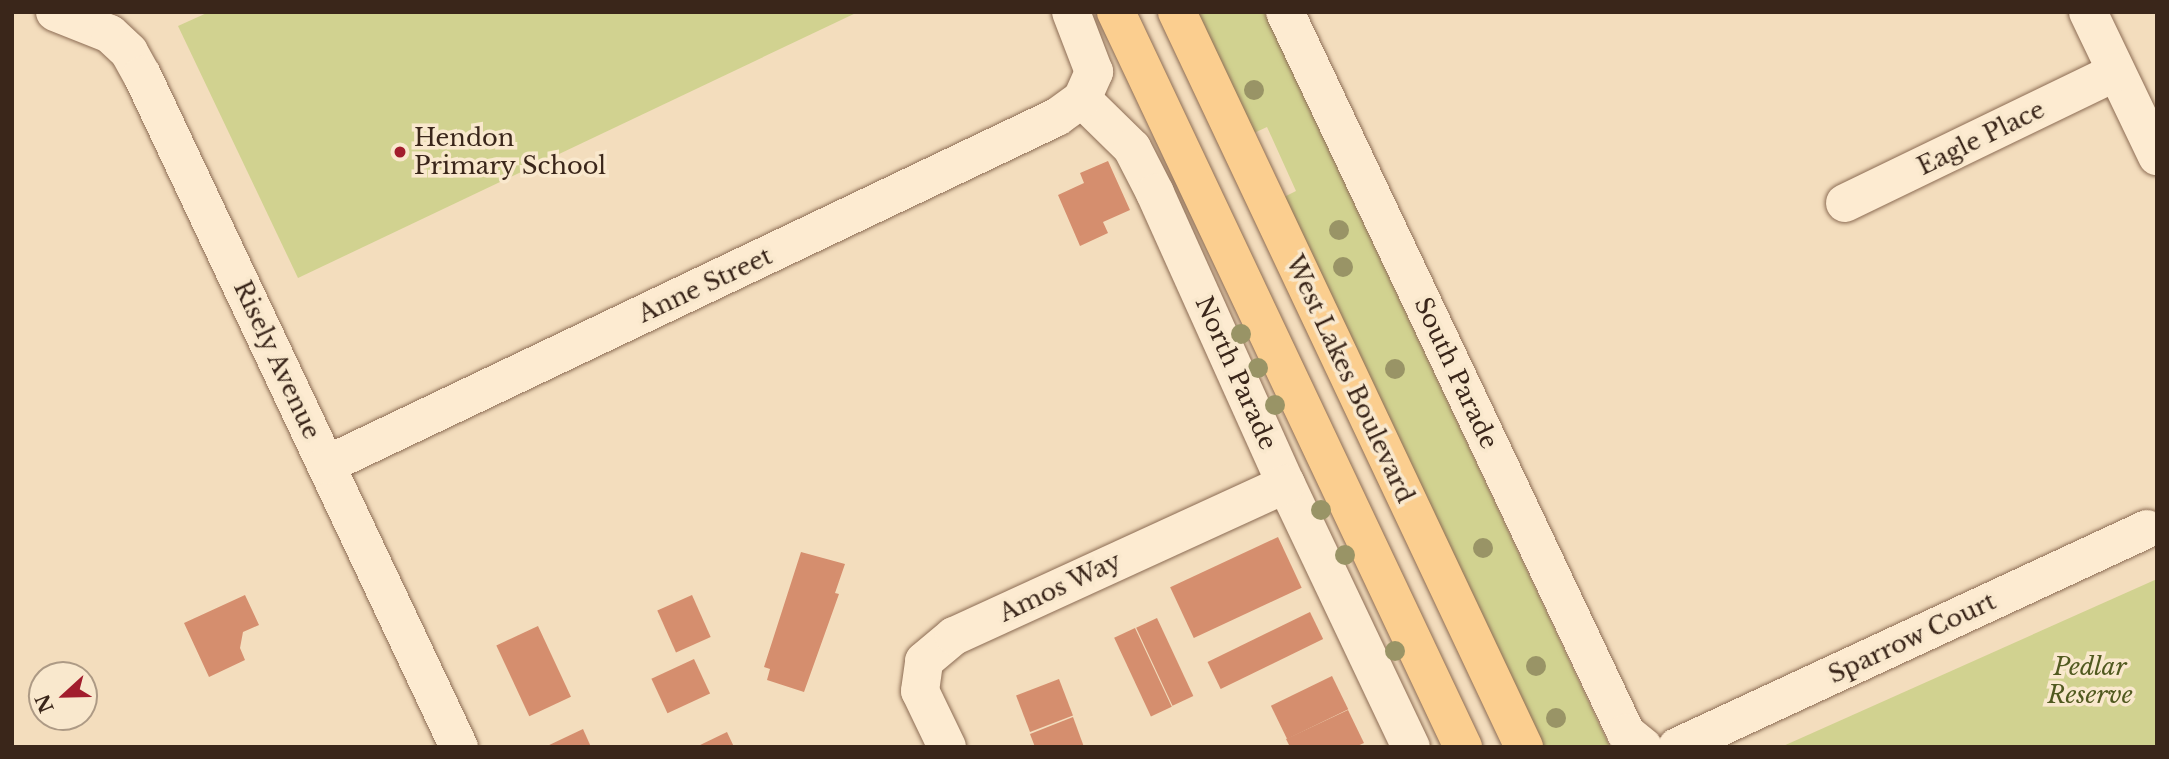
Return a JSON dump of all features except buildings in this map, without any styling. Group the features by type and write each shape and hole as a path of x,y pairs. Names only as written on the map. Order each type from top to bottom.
{"main road":[{"path":"1116,12 1463,747"},
{"name":"West Lakes Boulevard","path":"1177,12 1524,747"}],"street":[{"name":"Risely Avenue","path":"55,12 110,33 129,52 459,747"},
{"path":"1071,12 1094,72 1082,99"},
{"name":"South Parade","path":"1286,12 1635,740"},
{"path":"2088,12 2157,156"},
{"name":"Eagle Place","path":"1845,203 2116,72"},
{"name":"Anne Street","path":"326,465 1058,117 1082,99"},
{"name":"North Parade","path":"1082,99 1132,148 1286,484 1411,747"},
{"name":"Amos Way","path":"947,747 920,691 924,661 954,636 1286,484"},
{"name":"Sparrow Court","path":"1677,747 2147,528"}],"green space":[{"name":"Hendon Primary School","path":"209,12 858,12 298,278 178,26"},
{"path":"1197,12 1264,12 1610,747 1542,747 1284,197 1296,191 1267,127 1254,133"},
{"name":"Pedlar Reserve","path":"2157,579 2157,747 1781,747"}],"place":[{"name":"Hendon Primary School","path":"400,152"}]}
